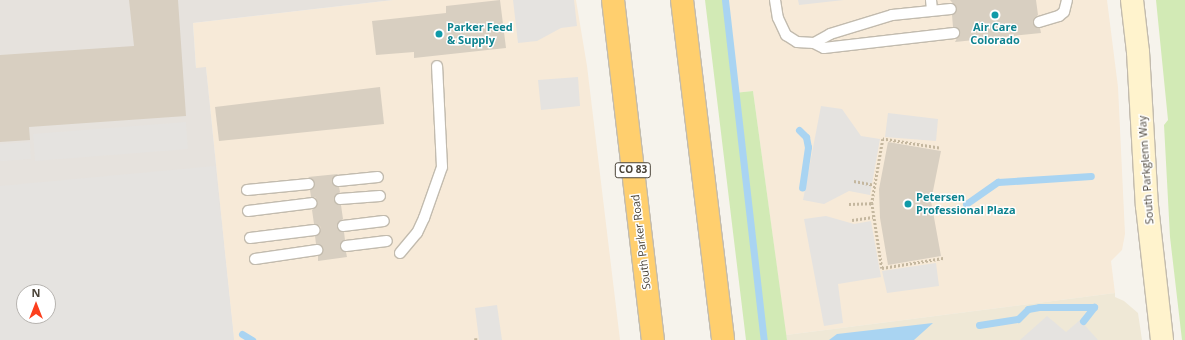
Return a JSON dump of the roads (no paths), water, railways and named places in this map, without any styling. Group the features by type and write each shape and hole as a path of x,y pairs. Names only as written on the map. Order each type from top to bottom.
{"highway":[{"name":"South Parker Road","path":"612,0 653,340"},
{"path":"682,0 723,340"}],"street":[{"name":"South Parkglenn Way","path":"1132,0 1138,52 1147,206 1162,340"}],"lane":[{"path":"775,0 778,18 786,35 797,42 814,43 824,48 954,33"},
{"path":"1039,22 1059,16 1064,12 1067,0"},
{"path":"814,43 830,34 892,15 932,5 951,9"},
{"path":"400,253 417,233 424,218 442,167 436,66"},
{"path":"338,181 378,177"},
{"path":"247,190 309,184"},
{"path":"340,200 380,196"},
{"path":"248,211 312,203"},
{"path":"344,226 384,221"},
{"path":"250,238 314,230"},
{"path":"346,246 387,241"},
{"path":"255,259 317,250"}],"water":[{"path":"933,323 914,340 829,340 837,334"}],"waterway":[{"path":"725,0 764,340"},
{"path":"799,130 806,137 808,147 802,188"},
{"path":"966,204 998,182 1091,176"},
{"path":"979,325 1018,319 1028,309 1039,307 1094,307"},
{"path":"1083,321 1094,307"},
{"path":"242,334 252,340"}],"place":[{"name":"Air Care Colorado","path":"995,15"},
{"name":"Parker Feed & Supply","path":"439,34"},
{"name":"Petersen Professional Plaza","path":"908,204"}]}
